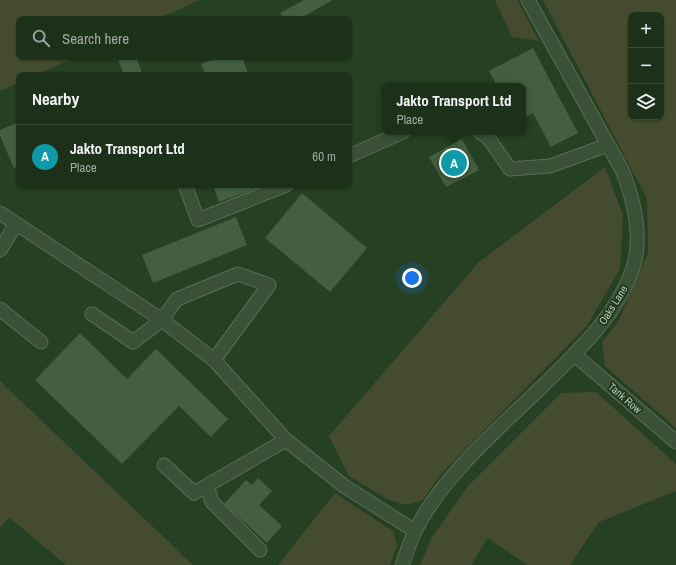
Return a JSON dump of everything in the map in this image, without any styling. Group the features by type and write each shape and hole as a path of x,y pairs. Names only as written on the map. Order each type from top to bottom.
{"street":[{"name":"Oaks Lane","path":"402,565 415,531 431,505 469,459 574,355 599,327 616,303 627,283 634,260 636,228 632,194 622,170 528,0"},
{"path":"352,155 396,135"},
{"path":"484,135 489,139 510,169 550,166 608,145"},
{"path":"186,188 198,220 278,188"},
{"path":"0,213 162,320 214,360 286,440 344,486 415,531"},
{"path":"0,250 16,224"},
{"path":"92,314 133,342 162,320 177,299 238,274 269,285 214,360"},
{"path":"0,309 41,342"},
{"name":"Tank Row","path":"574,355 676,442"},
{"path":"164,465 194,493 286,440"},
{"path":"207,486 212,502 260,550"}],"green space":[{"path":"0,0 199,0 164,16 16,16 16,60 68,60 42,72 16,72 16,84 0,91"},
{"path":"495,0 517,0 539,41 512,37"},
{"path":"543,0 676,0 676,428 605,366 602,342 618,322 648,253 647,199"},
{"path":"605,167 623,215 620,269 587,326 440,475 423,500 407,505 389,500 349,476 329,436 478,263"},
{"path":"0,381 193,565 66,565 9,517 0,528"},
{"path":"596,392 676,464 676,491 599,522 570,565 527,565 488,538 471,565 420,565 432,537 468,486 561,393"},
{"path":"335,493 393,531 397,546 390,565 278,565"}],"building":[{"path":"304,0 333,0 304,16 282,16 280,13"},
{"path":"533,48 578,133 551,147 533,113 526,116 526,83 495,83 489,71"},
{"path":"118,60 137,60 142,72 123,72"},
{"path":"212,60 243,60 248,72 205,72 201,64"},
{"path":"16,123 16,167 14,168 0,136 0,130"},
{"path":"462,139 479,170 446,187 429,157"},
{"path":"214,188 258,188 219,202"},
{"path":"302,193 367,248 330,292 265,238"},
{"path":"236,217 247,245 153,283 142,255"},
{"path":"80,333 127,379 156,349 228,419 211,437 179,406 122,464 35,380"},
{"path":"258,478 272,491 259,505 282,526 267,543 224,504 246,480 252,485"}],"place":[{"name":"Jakto Transport Ltd","path":"454,163"}]}
